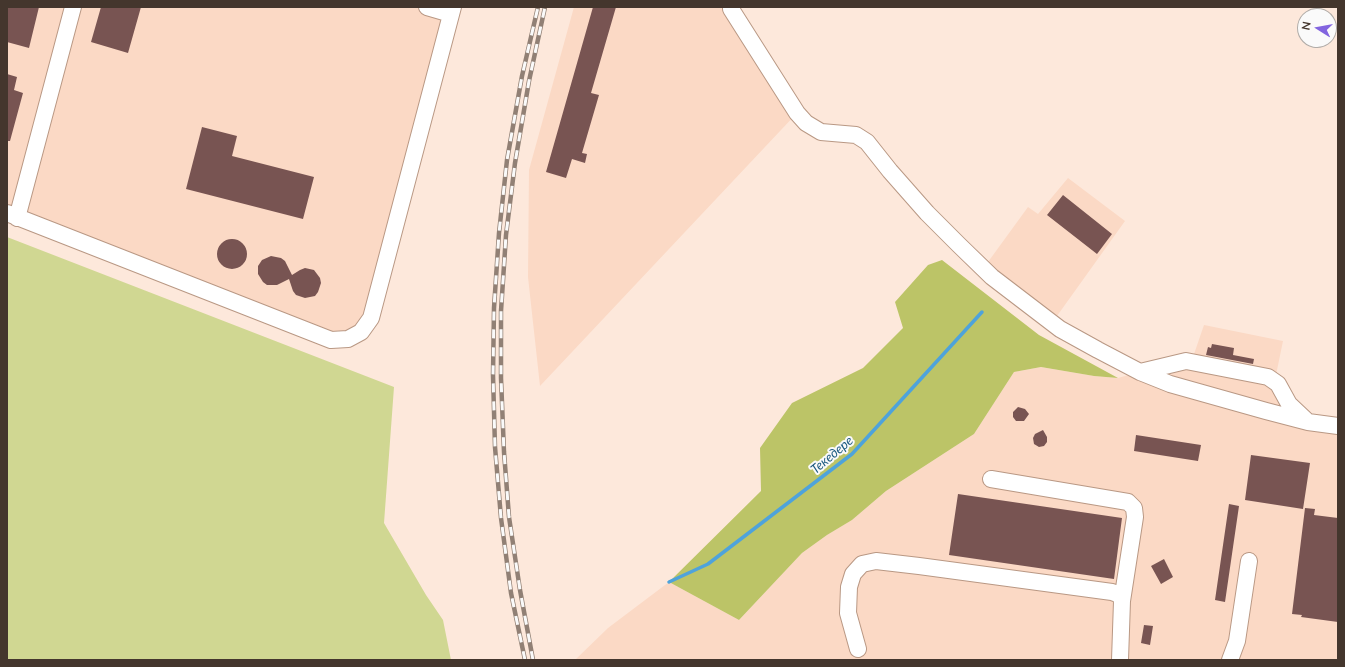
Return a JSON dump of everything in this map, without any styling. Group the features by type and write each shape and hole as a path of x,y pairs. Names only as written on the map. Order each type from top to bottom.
{"street":[{"path":"73,7 12,216 331,340 348,339 361,332 372,318 452,10 427,7"},
{"path":"730,9 797,113 806,123 821,132 856,135 867,142 927,213 992,277 1060,329 1140,372 1170,384 1308,422 1338,426"},
{"path":"1140,372 1186,361 1268,376 1278,384 1289,404 1308,422"},
{"path":"991,479 1128,502 1134,508 1135,517 1122,601 1120,660"},
{"path":"858,649 848,613 849,587 853,574 862,564 876,561 1112,592 1120,595 1122,601"},
{"path":"1230,660 1237,641 1249,561"}],"shaded area":[{"path":"7,7 427,7 451,14 371,318 348,339 7,213"},
{"path":"574,7 729,7 797,113 540,386 528,277 529,170"},
{"path":"1068,178 1125,221 1057,316 1011,282 988,262 1028,207 1038,214"},
{"path":"1204,325 1283,341 1276,375 1308,422 1338,426 1338,660 575,660 608,628 669,582 739,620 802,553 827,535 852,520 886,491 974,434 1014,372 1041,367 1094,376 1118,378 1193,357"}],"green space":[{"path":"7,237 394,387 384,523 426,595 443,620 451,660 7,660"},
{"path":"942,260 1039,335 1118,378 1094,376 1041,367 1014,372 974,434 886,491 852,520 827,535 802,553 739,620 669,582 761,491 760,448 792,403 863,368 903,328 895,302 928,265"}],"building":[{"path":"7,7 39,7 29,48 7,42"},
{"path":"101,7 141,7 128,53 91,42"},
{"path":"593,7 616,7 591,93 599,95 582,153 587,154 585,163 572,159 566,178 546,172"},
{"path":"7,74 17,77 14,90 23,93 10,141 7,141"},
{"path":"202,127 237,136 232,156 314,177 303,219 186,189"},
{"path":"1063,195 1112,234 1097,254 1047,215"},
{"path":"232,239 243,243 247,254 243,265 232,269 221,265 217,254 221,243"},
{"path":"271,256 281,258 285,261 292,275 305,268 314,270 320,278 321,283 315,296 305,298 296,295 289,279 277,285 267,285 263,282 258,274 258,266 262,260"},
{"path":"1212,344 1234,348 1233,355 1254,359 1253,364 1206,355 1208,347 1211,348"},
{"path":"1018,407 1025,409 1029,414 1024,421 1016,421 1013,417 1013,412"},
{"path":"1043,430 1047,437 1047,442 1044,446 1039,447 1034,444 1033,438 1035,434"},
{"path":"1136,435 1201,445 1198,461 1134,451"},
{"path":"1251,455 1310,463 1303,509 1245,500"},
{"path":"958,494 1122,518 1114,579 949,555"},
{"path":"1229,504 1239,506 1225,602 1215,600"},
{"path":"1305,508 1315,509 1314,515 1338,518 1338,622 1301,617 1302,615 1292,614"},
{"path":"1164,559 1173,577 1161,584 1151,566"},
{"path":"1144,625 1153,626 1150,645 1141,643"}],"waterway":[{"name":"Текедере","path":"669,582 708,564 852,454 982,312"}],"railway":[{"path":"525,660 511,593 501,518 495,447 493,375 494,308 499,233 507,160 522,76 538,7"},
{"path":"533,660 520,590 509,517 504,452 501,378 501,311 506,235 515,163 529,81 545,7"}]}
